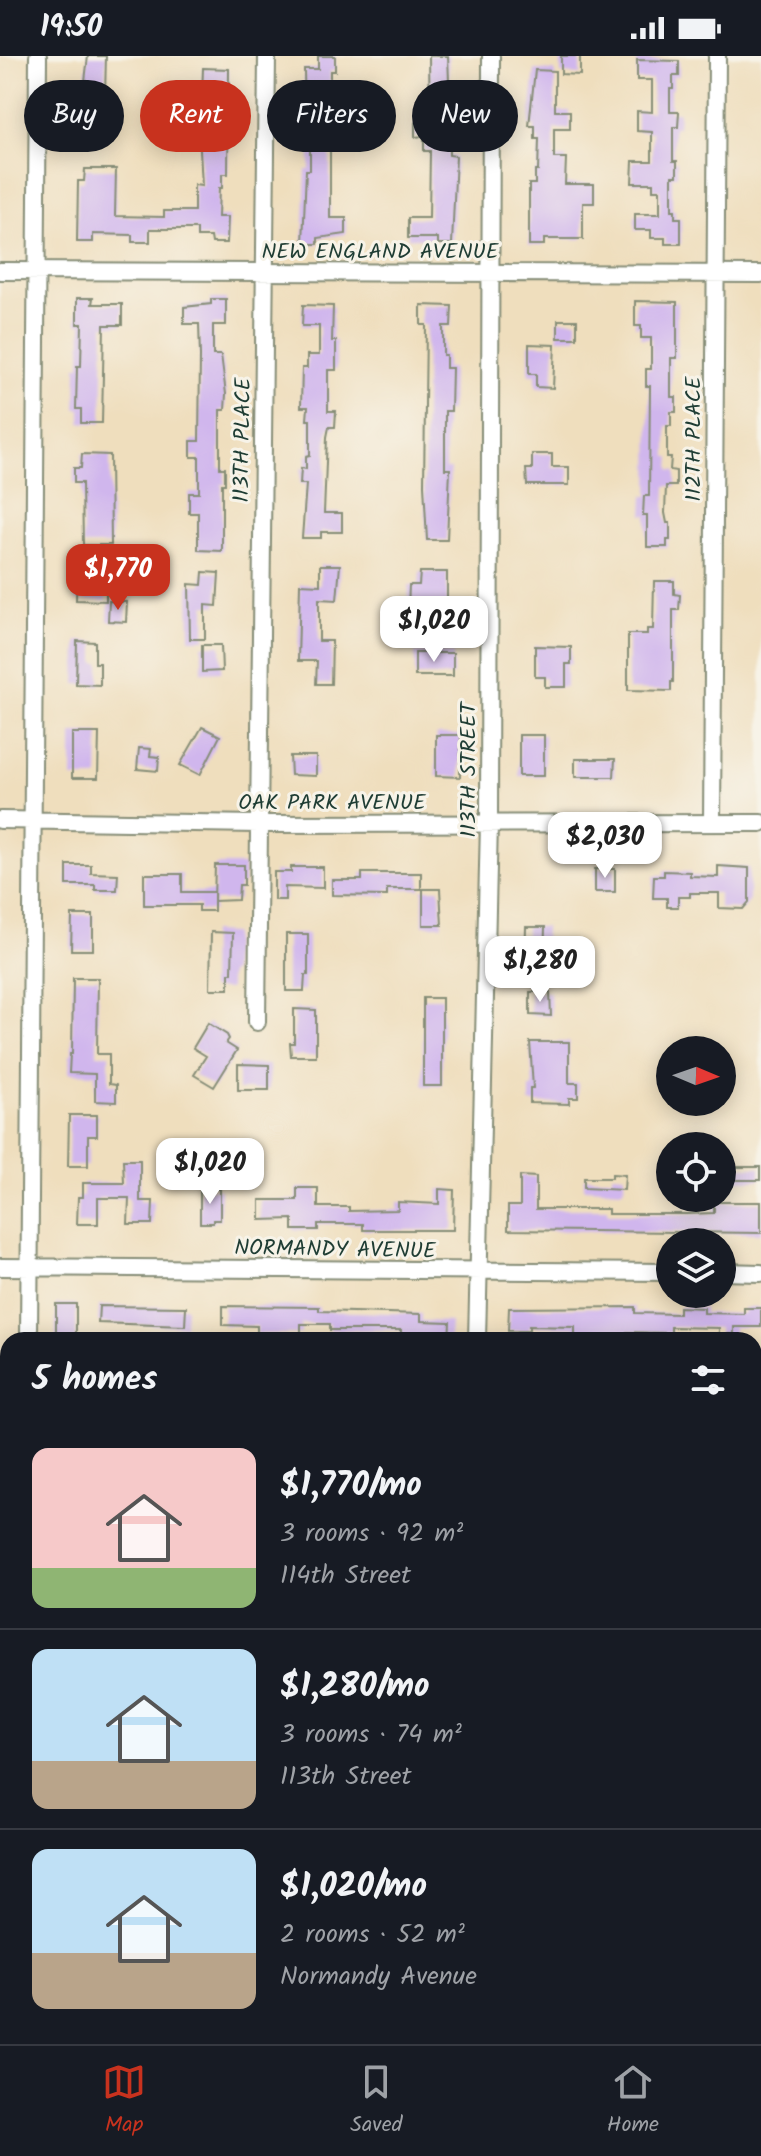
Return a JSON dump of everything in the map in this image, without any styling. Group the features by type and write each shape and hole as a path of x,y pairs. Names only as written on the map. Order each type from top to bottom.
{"street":[{"path":"29,1332 31,820 39,271 38,56"},
{"name":"113TH PLACE","path":"257,1022 267,56"},
{"name":"113TH STREET","path":"477,1332 489,823 491,56"},
{"name":"112TH PLACE","path":"712,823 717,56"},
{"name":"NEW ENGLAND AVENUE","path":"0,271 761,274"},
{"name":"OAK PARK AVENUE","path":"0,820 258,824 761,823"},
{"name":"NORMANDY AVENUE","path":"0,1267 656,1272"},
{"path":"736,1272 761,1273"}],"building":[{"path":"88,56 106,56 105,80 85,80"},
{"path":"318,56 335,56 335,71 330,71 330,80 304,80 304,69 318,69"},
{"path":"429,56 448,56 449,80 429,80"},
{"path":"561,56 580,56 580,75 561,74"},
{"path":"637,60 679,61 679,76 673,76 673,89 670,89 670,112 679,112 678,127 673,127 673,161 677,161 677,176 672,176 672,210 675,210 675,218 681,218 681,244 665,244 665,238 651,238 651,230 635,230 635,214 660,214 660,190 653,190 653,183 632,183 633,161 652,161 652,132 637,131 637,111 652,112 652,80 637,80"},
{"path":"203,68 229,69 229,80 203,80"},
{"path":"535,70 555,71 555,111 570,111 570,129 554,129 554,158 566,158 565,184 594,184 594,203 583,203 583,239 544,239 544,245 529,245 529,184 535,184 535,171 538,171 539,139 535,139 535,126 529,126"},
{"path":"200,152 228,152 228,174 222,174 222,188 219,188 218,217 228,217 227,243 212,243 211,237 197,237 197,229 150,229 150,242 132,242 132,235 93,234 93,242 77,242 78,181 84,181 85,169 116,169 115,216 164,217 164,211 194,211 194,185 202,186"},
{"path":"310,152 330,152 330,218 346,218 346,234 318,238 318,244 303,244 306,170 310,170"},
{"path":"430,152 449,152 449,155 456,156 452,244 438,244 438,238 408,238 408,218 429,218"},
{"path":"77,298 93,298 92,304 122,304 122,325 104,325 102,423 81,423 81,409 76,409 82,324 77,324"},
{"path":"211,299 226,299 226,325 213,325 213,355 221,355 226,394 225,410 220,410 220,468 225,468 225,484 222,484 222,551 198,550 198,513 189,513 189,493 199,493 199,457 191,457 191,441 199,441 200,356 199,324 184,324 184,307 211,304"},
{"path":"635,301 677,302 677,358 671,358 671,397 676,397 676,412 671,412 671,426 667,426 667,457 671,457 670,470 676,471 676,486 666,486 665,513 667,523 670,523 667,547 647,547 647,515 643,515 644,496 649,496 650,386 646,386 646,369 651,369 651,338 641,338 641,326 635,326"},
{"path":"303,305 333,306 332,341 336,341 336,370 328,370 328,411 336,411 335,427 329,427 327,437 324,513 342,513 342,532 321,532 321,538 302,538 306,484 300,484 301,468 306,469 306,456 310,455 310,420 307,420 308,407 301,407 302,368 307,368 307,355 319,355 319,326 302,326"},
{"path":"421,305 452,306 451,326 443,326 443,355 446,355 446,368 452,368 451,411 445,411 445,469 450,469 447,540 427,540 424,485 426,325 421,325"},
{"path":"558,320 577,320 577,338 558,338"},
{"path":"529,344 555,345 553,388 536,387 536,374 529,374"},
{"path":"82,454 110,455 111,545 83,545 82,483 74,483 74,468 81,468"},
{"path":"532,454 552,454 552,467 569,467 569,485 527,485 526,469 532,469"},
{"path":"320,565 340,565 337,600 319,599 319,641 332,641 331,684 316,684 317,661 298,661 300,584 320,585"},
{"path":"77,570 98,570 98,587 106,588 106,601 76,600"},
{"path":"203,572 219,573 217,606 205,605 205,639 190,639 189,584 202,585"},
{"path":"420,572 447,572 447,609 408,609 409,585 419,585"},
{"path":"654,581 674,581 674,594 680,595 679,610 673,610 671,691 628,690 628,634 647,634 647,629 653,629"},
{"path":"109,601 127,602 126,622 108,621"},
{"path":"77,641 95,642 95,663 100,663 100,685 76,684"},
{"path":"202,645 221,645 222,671 202,672"},
{"path":"535,646 571,647 571,664 566,664 566,687 545,687 545,677 535,677"},
{"path":"415,653 453,653 453,676 415,676"},
{"path":"202,727 220,736 200,775 180,765"},
{"path":"72,733 99,733 98,778 72,778"},
{"path":"436,735 461,735 460,777 436,776"},
{"path":"519,735 544,735 544,776 519,776"},
{"path":"139,748 151,749 150,756 159,757 158,771 137,769"},
{"path":"290,756 316,756 316,776 291,775"},
{"path":"575,759 615,759 614,777 575,777"},
{"path":"67,865 91,865 91,873 118,874 117,890 95,890 95,885 67,885"},
{"path":"215,865 244,865 244,885 239,885 238,900 214,901"},
{"path":"718,866 749,868 749,902 743,909 719,908 719,893 690,893 690,897 678,897 678,907 667,907 667,898 653,898 654,876 664,876 664,871 718,877"},
{"path":"291,867 323,867 323,888 285,887 285,900 274,900 274,872 291,872"},
{"path":"595,869 615,869 615,892 595,892"},
{"path":"362,873 421,873 421,889 387,889 387,896 332,895 332,880 362,880"},
{"path":"144,874 182,874 182,892 214,892 214,911 199,911 199,905 144,905"},
{"path":"423,889 440,889 442,925 423,925"},
{"path":"72,915 93,915 93,950 71,950"},
{"path":"526,927 545,927 544,961 525,961"},
{"path":"211,932 233,933 229,989 210,989"},
{"path":"286,934 308,934 308,975 305,975 304,991 286,991"},
{"path":"73,978 98,978 97,1054 109,1054 109,1084 116,1085 116,1102 95,1101 95,1074 69,1073"},
{"path":"530,992 550,992 551,1016 530,1015"},
{"path":"423,998 442,998 442,1086 423,1086"},
{"path":"294,1009 316,1010 316,1056 291,1056"},
{"path":"208,1023 227,1035 229,1039 226,1043 237,1050 214,1087 194,1075 206,1056 193,1048"},
{"path":"530,1042 569,1042 569,1083 578,1083 578,1098 569,1098 569,1104 530,1103 530,1088 533,1088"},
{"path":"238,1064 269,1065 269,1090 238,1090"},
{"path":"69,1115 97,1115 97,1136 88,1136 88,1166 68,1166"},
{"path":"190,1151 207,1151 207,1171 190,1171"},
{"path":"123,1160 140,1160 140,1201 153,1201 152,1224 128,1224 129,1198 98,1198 98,1224 77,1224 78,1197 83,1197 83,1183 124,1183"},
{"path":"736,1167 760,1167 760,1180 736,1180"},
{"path":"612,1174 625,1175 624,1190 584,1188 584,1178 612,1178"},
{"path":"520,1176 536,1177 536,1209 608,1209 608,1214 686,1214 736,1212 736,1202 761,1202 761,1233 736,1233 736,1228 656,1228 656,1232 508,1230 508,1206 520,1206"},
{"path":"297,1188 318,1188 318,1207 349,1207 349,1211 398,1210 398,1202 439,1204 439,1189 454,1190 453,1230 363,1230 363,1224 318,1224 318,1230 293,1230 293,1219 260,1220 260,1200 297,1200"},
{"path":"200,1189 220,1189 220,1220 200,1223"},
{"path":"56,1304 76,1304 76,1332 56,1332"},
{"path":"99,1306 186,1307 185,1326 98,1323"},
{"path":"223,1306 319,1307 319,1311 421,1314 421,1321 450,1322 449,1332 330,1330 330,1324 301,1324 301,1332 257,1332 257,1326 223,1325"},
{"path":"635,1307 635,1313 679,1314 679,1308 704,1308 704,1313 744,1314 744,1308 761,1308 761,1327 734,1327 734,1332 719,1332 719,1328 671,1327 671,1332 575,1332 575,1327 529,1326 529,1331 508,1331 509,1308"}]}
